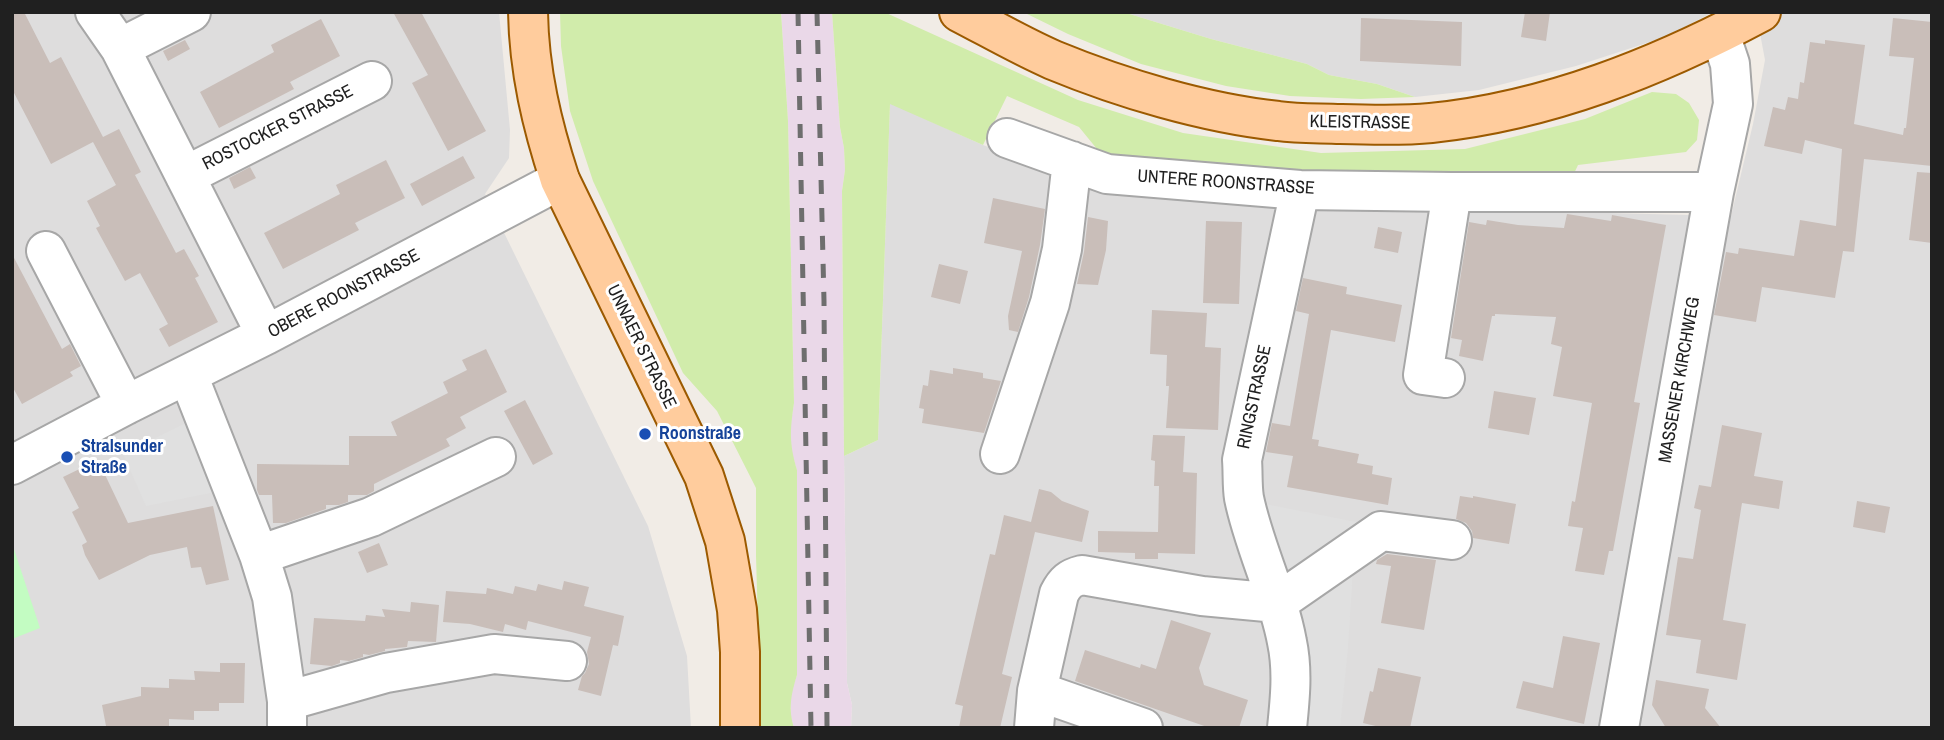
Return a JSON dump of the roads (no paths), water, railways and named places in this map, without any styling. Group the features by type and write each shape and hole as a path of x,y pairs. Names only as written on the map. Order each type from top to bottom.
{"main road":[{"name":"UNNAER STRASSE","path":"528,12 535,87 545,135 560,180 704,477 725,541 737,610 740,728"},
{"name":"KLEISTRASSE","path":"959,12 1052,59 1132,89 1203,107 1278,121 1366,125 1430,123 1543,102 1636,71 1720,34 1761,12"}],"street":[{"name":"ROSTOCKER STRASSE","path":"95,12 120,48 266,335"},
{"path":"120,48 191,12"},
{"name":"MASSENER KIRCHWEG","path":"1619,728 1732,104 1730,64 1720,34"},
{"name":"ROSTOCKER STRASSE","path":"185,176 372,81"},
{"name":"UNTERE ROONSTRASSE","path":"1007,138 1107,174 1300,190 1714,192"},
{"path":"1000,454 1050,303 1062,249 1072,161"},
{"name":"OBERE ROONSTRASSE","path":"12,465 560,180"},
{"name":"RINGSTRASSE","path":"1287,728 1291,691 1288,644 1278,603 1243,495 1242,460 1300,190"},
{"path":"1445,378 1423,375 1452,192"},
{"path":"46,251 126,405"},
{"path":"188,374 259,555 272,597 285,720 386,673 494,654 567,661"},
{"path":"259,555 371,517 496,457"},
{"path":"1034,728 1037,691 1059,594 1064,583 1072,578 1082,575 1202,596 1278,603 1381,531 1452,540"},
{"path":"1037,691 1143,728"}],"railway":[{"path":"798,12 811,728"},
{"path":"817,12 824,301 827,728"}],"place":[{"name":"Roonstraße","path":"645,434"},
{"name":"Stralsunder Straße","path":"67,457"}]}
